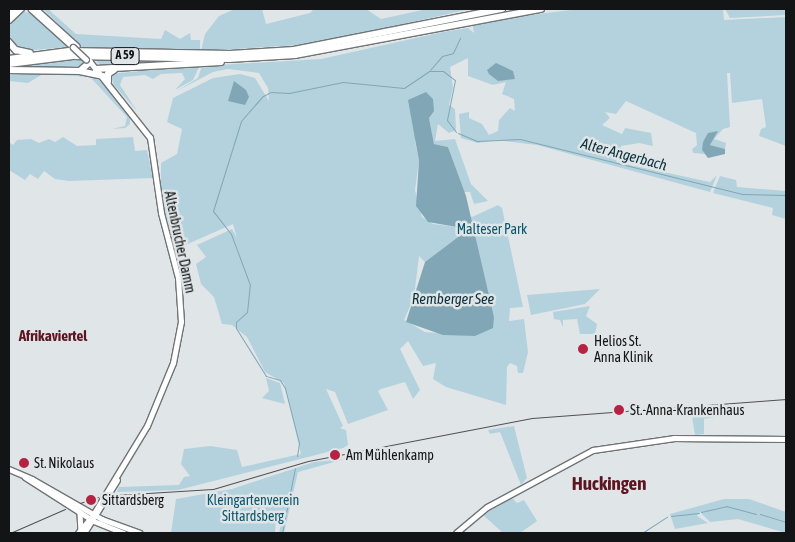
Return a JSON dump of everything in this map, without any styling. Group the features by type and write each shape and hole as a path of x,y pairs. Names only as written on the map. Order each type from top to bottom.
{"highway":[{"path":"9,20 21,9"},
{"name":"A 59","path":"9,59 34,54 122,51 230,54 294,50 502,9"},
{"name":"A 59","path":"9,64 73,56 242,59 303,54 541,9"},
{"path":"9,42 16,50 34,54"},
{"path":"96,69 114,70 242,59"},
{"path":"80,71 88,60"},
{"path":"9,70 80,71 103,76"},
{"path":"108,82 108,74 114,70"}],"main road":[{"name":"Altenbrucher Damm","path":"31,9 75,47"},
{"name":"Altenbrucher Damm","path":"36,9 103,76 144,128 153,154 161,213 179,288 180,333 163,389 94,518 81,532"},
{"path":"456,533 487,507 593,450 674,438 786,439"},
{"path":"9,470 22,475 94,518 124,533"},
{"path":"22,475 79,512 140,533"},
{"path":"79,512 81,532"}],"green space":[{"path":"43,9 48,9 76,34 161,39 165,30 180,39 190,33 191,40 200,40 200,51 83,48"},
{"path":"235,9 262,9 266,24 310,13 314,9 366,9 381,19 427,9 470,9 316,44 201,51 205,34 219,16"},
{"name":"Malteser Park","path":"579,9 723,9 724,20 786,17 786,146 759,136 761,129 766,127 762,99 732,103 730,73 727,73 730,127 723,129 714,139 726,143 725,149 710,145 716,131 702,150 705,154 693,153 692,149 697,145 696,133 626,101 616,114 605,112 610,118 602,125 622,134 625,128 651,133 653,146 639,143 621,146 616,162 710,182 717,175 710,192 537,145 497,140 478,143 461,138 459,114 469,112 469,118 482,124 489,135 498,131 499,120 510,108 515,111 514,99 502,94 506,82 493,85 468,76 468,58 450,67 453,88 449,105 455,109 456,130 449,133 438,124 435,141 455,139 471,184 488,201 474,204 470,192 464,192 448,147 434,144 429,118 433,99 415,141 419,161 415,190 422,217 433,224 457,227 462,234 425,262 419,256 414,297 404,320 425,332 475,336 494,317 468,215 472,217 498,205 502,208 523,307 510,308 509,321 524,319 528,352 523,373 518,373 517,366 510,363 507,367 506,405 446,387 433,379 436,363 423,366 408,341 400,349 420,390 413,399 405,382 381,389 378,391 388,410 348,424 335,392 326,389 343,426 340,428 346,430 348,445 343,448 178,490 117,492 119,487 179,485 184,477 190,476 181,464 184,449 210,446 237,450 242,467 301,454 284,383 265,372 247,337 232,325 222,324 214,297 201,284 196,264 206,257 197,245 232,229 237,238 233,224 174,250 161,200 161,163 177,154 182,129 167,122 173,98 213,78 240,74 255,78 269,101 268,88 259,73 228,69 213,72 177,91 198,78 202,66 321,59 443,32 468,28 474,33 472,22"},
{"path":"725,9 786,9 786,15 730,18"},
{"path":"22,11 35,15 69,47 22,51 9,39 9,25"},
{"path":"93,58 120,58 206,62 103,68"},
{"path":"81,59 85,65 79,68 9,67"},
{"path":"200,65 193,80 175,90 185,79 182,73 161,74 153,79 145,75 123,77 120,85 137,111 114,85 110,74"},
{"path":"9,71 94,75 120,102 130,117 130,124 125,128 112,129 125,126 127,117 90,77 43,74 28,83 9,81"},
{"path":"63,137 77,146 96,145 96,139 133,137 135,151 147,150 153,178 69,181 55,179 44,171 38,179 30,174 25,180 9,170 9,142 13,145 17,140 31,139 39,143 49,139 55,142"},
{"path":"720,176 736,180 737,187 786,191 786,219 772,215 773,208 713,193"},
{"path":"600,289 585,304 531,315 527,295"},
{"path":"590,306 586,316 597,324 595,334 580,334 577,319 563,320 563,327 560,320 554,319 553,312"},
{"path":"266,378 280,383 285,404 262,398 269,391"},
{"path":"714,409 715,417 704,419 704,434 695,435 691,411"},
{"path":"514,426 527,478 521,485 500,432 490,434 488,430"},
{"name":"Kleingartenverein Sittardsberg","path":"345,459 298,472 284,533 279,533 283,515 276,514 275,533 171,533 176,499 232,489 314,462"},
{"path":"511,497 517,503 524,500 537,521 520,533 503,533 483,515"},
{"path":"724,499 749,499 786,512 786,533 738,519 710,522 700,512 697,516 708,523 675,529 670,514"}],"water":[{"path":"496,63 513,71 515,79 498,81 489,74 487,70"},
{"path":"234,81 246,90 249,97 245,105 228,101"},
{"name":"Remberger See","path":"426,92 433,99 434,111 429,118 434,144 448,147 466,196 494,317 493,328 475,336 443,335 406,322 425,262 462,234 457,227 428,222 416,206 419,161 408,100"},
{"path":"718,131 710,145 725,149 725,154 708,158 702,150 703,142 708,133"}],"waterway":[{"path":"430,70 442,56 453,53 460,38"},
{"name":"Alter Angerbach","path":"297,456 299,443 285,388 280,380 266,376 236,328 236,322 247,312 250,285 231,234 213,211 241,121 263,96 271,92 289,93 343,82 404,88 429,71 443,71 455,80 447,120 456,132"},
{"name":"Alter Angerbach","path":"458,133 477,141 520,139 743,194 786,195"},
{"name":"Alter Angerbach","path":"282,533 295,468"},
{"path":"701,512 726,506 756,514"},
{"path":"671,516 699,513"},
{"path":"760,514 786,522"},
{"path":"642,533 667,517"}],"tram line":[{"path":"115,495 213,489 308,461 532,418 786,399"},
{"path":"80,503 98,497"},
{"path":"10,533 65,509"}],"place":[{"name":"Helios St. Anna Klinik","path":"583,349"},
{"name":"St.-Anna-Krankenhaus","path":"619,410"},
{"name":"Am Mühlenkamp","path":"335,455"},
{"name":"St. Nikolaus","path":"24,463"},
{"name":"Sittardsberg","path":"91,500"}],"district":[{"name":"Afrikaviertel","path":"53,336"},
{"name":"Huckingen","path":"609,484"}]}
